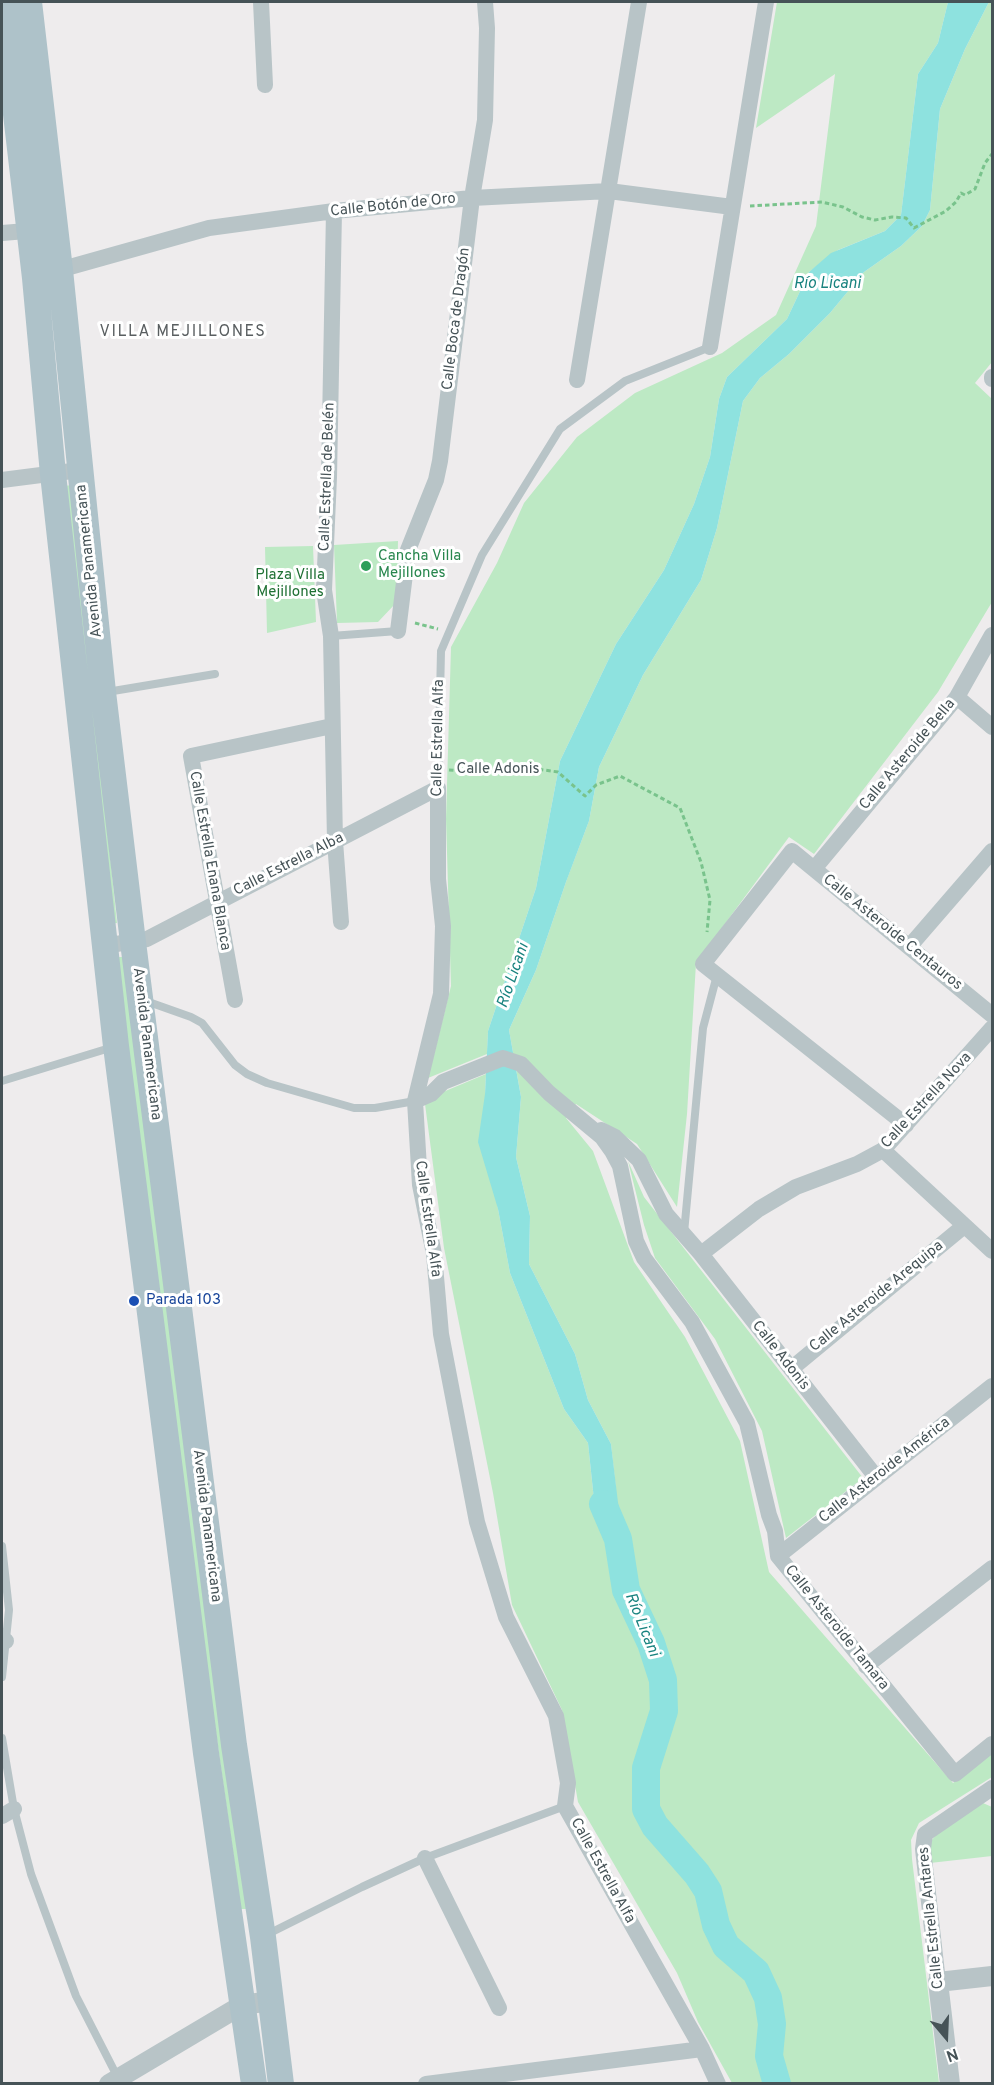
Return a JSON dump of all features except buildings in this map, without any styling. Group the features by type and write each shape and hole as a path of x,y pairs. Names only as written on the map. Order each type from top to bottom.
{"main road":[{"name":"Avenida Panamericana","path":"3,2 6,71 30,231 53,474 116,1046 206,1753 254,2084"},
{"name":"Avenida Panamericana","path":"29,2 60,270 103,692 133,942 234,1744 272,2001 281,2084"}],"street":[{"path":"261,2 265,85"},
{"name":"Calle Boca de Dragón","path":"398,625 408,550 436,480 440,461 472,198 485,120 487,28 485,2"},
{"path":"577,380 639,2"},
{"path":"710,347 766,2"},
{"name":"Calle Botón de Oro","path":"35,278 209,228 334,211 472,198 609,191 732,207"},
{"name":"Calle Estrella de Belén","path":"334,211 324,590 331,636 336,841 341,922"},
{"path":"2,233 55,229"},
{"path":"2,480 80,470"},
{"name":"Calle Asteroide Bella","path":"814,869 957,697 993,635"},
{"path":"957,697 993,727"},
{"name":"Calle Estrella Enana Blanca","path":"235,1000 191,756 332,726"},
{"name":"Calle Estrella Alba","path":"104,946 147,939 438,788"},
{"name":"Calle Estrella Alfa","path":"438,788 438,879 443,926 441,994 415,1101 420,1185 434,1254 441,1334 477,1522 506,1617 556,1716 568,1783 565,1806 702,2049 718,2084"},
{"name":"Calle Asteroide Centauros","path":"710,969 792,851 993,1016"},
{"path":"909,947 993,851"},
{"path":"710,969 906,1125"},
{"name":"Calle Estrella Nova","path":"701,1254 759,1209 796,1187 857,1164 884,1150 993,1028"},
{"path":"415,1101 431,1094 443,1082 503,1058 521,1064 549,1093 579,1118"},
{"name":"Calle Adonis","path":"579,1118 615,1137 639,1160 666,1214 701,1254 876,1477"},
{"name":"Calle Asteroide Tamara","path":"579,1118 602,1137 612,1151 620,1166 636,1241 644,1258 692,1322 747,1423 775,1531 778,1556 955,1774 993,1744"},
{"path":"884,1150 993,1251"},
{"name":"Calle Asteroide Arequipa","path":"791,1369 964,1226"},
{"name":"Calle Asteroide América","path":"778,1556 993,1386"},
{"path":"866,1666 993,1568"},
{"name":"Calle Estrella Antares","path":"950,2084 924,1849 925,1834 990,1792"},
{"path":"425,1858 499,2008"},
{"path":"234,1941 263,1937"},
{"path":"938,1982 993,1976"},
{"path":"113,2081 242,2005 272,2001"},
{"path":"426,2084 702,2049"}],"lane":[{"name":"Calle Estrella Alfa","path":"438,788 441,651 483,555 561,429 625,381 710,347"},
{"path":"331,636 398,625"},
{"path":"103,692 215,674"},
{"path":"684,1235 710,969"},
{"path":"140,998 202,1023 236,1065 247,1074 267,1083 354,1108 415,1101"},
{"path":"2,1082 116,1046"},
{"path":"2,1546 9,1610 2,1677"},
{"path":"2,1738 8,1812 76,1996 113,2081"},
{"path":"263,1937 425,1858 565,1806"}],"path":[{"path":"732,207 822,202 843,207 862,217 876,220 892,217 906,218 914,228 946,211 956,202 961,193 964,195 975,189 985,163 993,154"},
{"path":"398,625 450,632"},
{"name":"Calle Adonis","path":"438,770 478,772 537,768 558,772 585,796 596,785 620,776 680,808 701,862 710,900 706,932"}],"green space":[{"path":"777,2 948,2 938,43 918,74 901,215 885,231 838,250 809,272 787,319 727,377 719,399 710,457 694,504 664,570 616,644 560,761 536,888 488,1031 487,1054 428,1078 451,986 446,819 451,647 497,563 524,503 577,437 635,393 722,353 776,315 816,226 835,74 756,128"},
{"path":"989,2 992,2 992,362 975,383 992,399 992,602 938,692 814,854 789,837 696,963 687,1114 677,1207 637,1144 576,1104 566,1118 593,1151 634,1262 685,1337 740,1441 769,1572 953,1783 992,1752 992,1777 919,1823 911,1840 939,2083 732,2083 698,2022 677,1973 578,1802 562,1710 512,1605 493,1493 444,1248 425,1104 443,1092 486,1074 485,1094 498,1209 510,1273 564,1409 588,1443 594,1500 616,1489 611,1444 588,1400 575,1354 529,1264 530,1216 516,1157 521,1097 509,1030 536,970 589,821 599,767 643,675 701,580 717,528 743,401 760,378 789,354 830,313 864,272 901,246 922,226 930,210 940,109 965,49"},
{"path":"72,485 117,923 110,924 64,486"},
{"name":"Plaza Villa Mejillones","path":"398,541 395,604 378,622 337,623 334,545"},
{"name":"Plaza Villa Mejillones","path":"313,546 316,622 267,633 265,547"},
{"path":"113,957 123,957 248,1909 241,1909"},
{"path":"628,1161 644,1197 863,1478 786,1538 762,1431 715,1339 655,1258"},
{"path":"983,1803 992,1807 992,1856 930,1863 931,1841 941,1829"}],"water":[{"name":"Río Licani","path":"948,2 989,2 965,49 940,109 930,210 922,226 901,246 864,272 830,313 789,354 760,378 743,401 717,528 701,580 643,675 599,767 589,821 536,970 509,1030 521,1097 516,1157 530,1216 529,1264 575,1354 588,1400 611,1444 622,1536 613,1549 594,1500 588,1443 564,1409 510,1273 498,1209 478,1142 485,1094 488,1031 536,888 560,761 616,644 664,570 694,504 710,457 719,399 727,377 787,319 809,272 831,253 885,231 901,215 918,74 938,43"}],"waterway":[{"name":"Río Licani","path":"603,1504 618,1539 626,1590 651,1643 663,1680 664,1711 646,1768 646,1809 655,1826 697,1874 708,1891 716,1925 726,1946 756,1972 768,1998 772,2024 769,2056 777,2084"}],"place":[{"name":"Cancha Villa Mejillones","path":"366,566"},
{"name":"Parada 103","path":"134,1301"}],"district":[{"name":"VILLA MEJILLONES","path":"183,333"}]}
